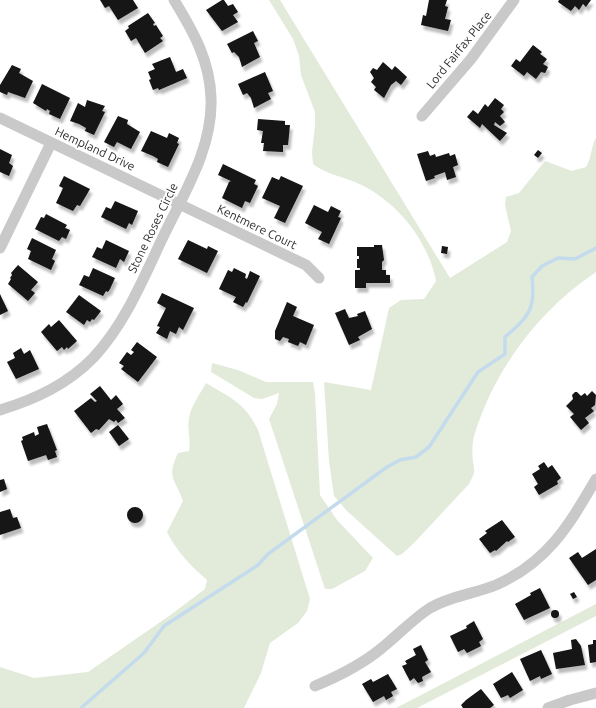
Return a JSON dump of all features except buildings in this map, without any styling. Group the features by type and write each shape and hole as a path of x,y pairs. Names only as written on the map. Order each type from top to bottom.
{"street":[{"name":"Stone Roses Circle","path":"0,410 25,402 65,382 81,369 102,347 127,313 179,204 203,149 211,116 212,98 210,84 203,51 174,0"},
{"name":"Lord Fairfax Place","path":"422,116 471,58 511,1"},
{"name":"Hempland Drive","path":"0,118 179,204"},
{"path":"0,248 51,143"},
{"name":"Kentmere Court","path":"179,204 306,265 319,278"},
{"path":"315,686 339,676 383,648 422,613 435,605 497,584 519,572 538,558 569,525 596,479"},
{"path":"548,708 596,693"}],"green space":[{"path":"269,0 280,0 450,278 507,242 511,231 505,205 506,197 519,193 545,161 572,171 586,167 596,138 596,272 575,287 556,304 538,323 507,364 494,386 475,433 472,447 474,472 469,484 414,543 402,554 397,556 347,511 334,496 329,461 324,382 371,390 389,308 401,300 424,299 436,281 426,250 408,222 396,210 370,189 355,182 328,173 313,164 312,152 315,112 301,75 299,56 293,39"},
{"path":"212,363 238,370 266,382 313,382 315,393 320,495 337,520 373,558 365,571 332,589 325,589 269,419 277,404 279,393 262,399 254,398 211,372"},
{"path":"206,383 230,397 242,407 248,413 258,430 310,599 307,611 298,623 270,643 261,673 244,708 0,708 0,667 34,678 88,672 205,589 207,580 175,546 167,532 183,501 172,474 174,462 178,453 189,451 190,414"},
{"path":"596,604 596,616 417,708 396,708"}],"waterway":[{"path":"81,708 144,653 164,626 258,565 268,554 387,467 400,460 416,457 429,447 478,372 505,354 505,337 525,318 529,312 533,297 532,277 542,266 558,258 575,259 596,248"}]}
